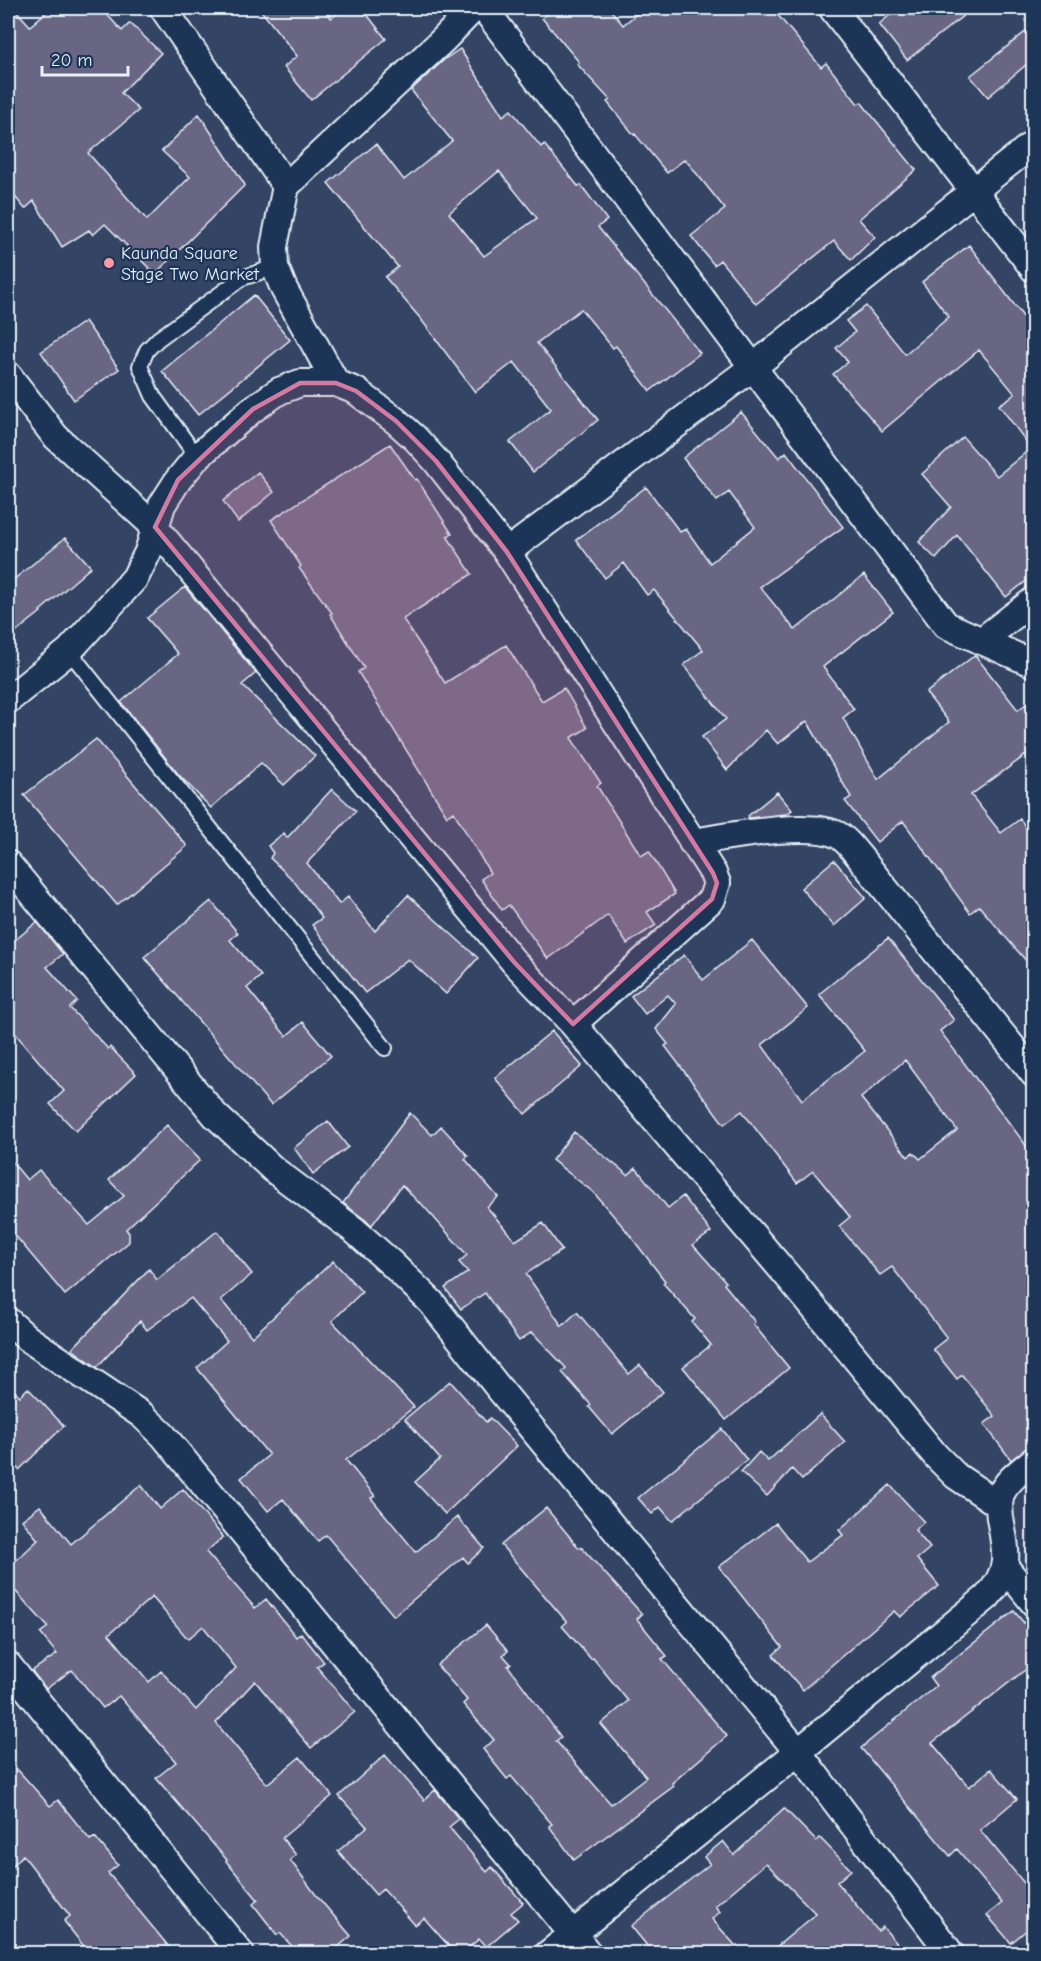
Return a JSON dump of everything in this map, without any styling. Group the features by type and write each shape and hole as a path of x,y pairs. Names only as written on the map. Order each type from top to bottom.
{"street":[{"path":"163,8 286,186"},
{"path":"336,383 284,289 275,267 274,247 286,186 444,39 474,8"},
{"path":"484,8 946,625 1034,664"},
{"path":"832,8 1034,269"},
{"path":"507,552 753,367 1034,143"},
{"path":"8,375 55,436 155,526 514,962 573,1024 791,1280 936,1456 956,1476 998,1504"},
{"path":"8,700 69,651 135,578 148,552 162,505 178,480 197,457 253,409 279,391 300,383 336,383 356,391 396,420 415,438 436,461 507,552 713,873 717,883 712,899 573,1024"},
{"path":"981,641 1034,600"},
{"path":"692,842 800,828 838,835 858,855 1034,1074"},
{"path":"8,864 215,1115 274,1170 354,1230 431,1302 497,1386 798,1752 951,1953"},
{"path":"8,1321 27,1338 142,1415 163,1435 581,1944"},
{"path":"548,1953 581,1944 798,1752 987,1597 999,1584 1005,1567 1006,1557 998,1504 1001,1495 1007,1484 1034,1460"},
{"path":"1005,1567 1034,1603"},
{"path":"8,1665 241,1953"}],"lane":[{"path":"197,457 153,396 140,366 147,350 158,339 243,278 275,267"},
{"path":"69,651 385,1048"}],"highlighted area":[{"path":"300,383 336,383 356,391 396,421 436,461 507,552 713,873 717,883 712,899 573,1024 514,962 155,527 178,480 253,409"}],"building":[{"path":"8,8 14,8 30,26 51,8 101,8 122,31 130,23 161,53 121,93 139,110 88,153 147,220 190,177 162,151 199,114 245,185 155,274 105,224 93,235 89,230 62,247 34,201 25,209 8,188"},
{"path":"259,8 323,8 331,18 345,8 362,8 386,39 311,100 284,67 297,56"},
{"path":"555,8 609,8 623,25 644,8 772,8 821,67 826,63 858,104 861,102 916,170 859,219 875,237 851,260 834,241 756,304 720,260 714,265 691,236 725,209 685,159 667,173 634,135 607,102 610,100 577,64 579,62 542,18"},
{"path":"899,8 973,8 907,60 879,24"},
{"path":"1034,25 1034,58 988,97 970,76"},
{"path":"460,49 503,116 511,110 541,147 544,144 578,186 581,185 607,220 598,227 700,353 650,391 616,346 613,348 581,309 537,343 598,420 533,472 510,442 551,409 514,362 475,392 420,318 385,277 398,267 328,183 376,144 404,180 452,141 411,90 445,59","holes":["499,171 537,218 484,256 449,213"]},
{"path":"969,245 1034,331 1034,575 1006,597 957,535 936,559 919,542 951,507 922,474 963,437 997,476 1031,448 999,405 1015,394 979,350 882,431 833,374 848,362 836,348 855,332 846,321 866,306 905,354 949,317 922,282"},
{"path":"254,295 290,340 198,415 162,371"},
{"path":"85,321 119,369 74,400 41,352"},
{"path":"741,412 779,458 786,452 843,527 760,587 795,630 864,575 893,612 823,667 854,709 843,718 878,779 949,722 926,693 975,655 1018,710 1034,698 1034,749 971,795 1001,833 1020,819 1034,838 1034,970 979,906 970,913 903,821 877,842 845,801 851,797 807,721 778,744 766,730 727,770 702,737 726,719 684,665 703,650 654,590 647,595 624,563 605,578 576,540 646,487 680,532 686,529 710,563 755,527 729,492 717,501 683,458"},
{"path":"390,444 415,480 417,479 452,534 447,536 472,574 403,619 445,683 506,645 542,701 564,688 587,728 571,738 601,783 597,786 641,856 649,851 675,894 647,912 656,925 627,944 608,915 548,959 509,905 502,910 481,879 490,873 454,812 447,816 358,672 364,668 330,614 332,613 299,568 301,566 271,520"},
{"path":"258,472 274,492 238,522 223,501"},
{"path":"65,538 91,567 8,638 8,584"},
{"path":"185,587 256,673 242,685 315,756 284,785 261,763 211,808 179,775 121,702 178,654 147,618"},
{"path":"96,739 187,846 117,905 24,795"},
{"path":"332,789 356,811 307,863 339,904 348,897 375,931 408,895 478,958 446,994 408,959 365,993 312,925 322,918 293,880 270,858 273,853 268,846 284,833 287,838"},
{"path":"777,792 792,810 786,814 749,818 748,816"},
{"path":"834,860 866,898 834,926 801,888"},
{"path":"211,901 238,933 230,940 261,976 247,988 286,1036 303,1022 331,1056 271,1105 144,957"},
{"path":"37,922 63,954 47,967 77,1001 70,1008 108,1049 110,1047 136,1074 76,1131 50,1104 64,1091 8,1025 8,946"},
{"path":"888,938 954,1020 940,1031 1034,1156 1034,1443 1011,1460 984,1424 995,1416 962,1375 957,1379 933,1349 947,1338 892,1267 880,1275 839,1226 850,1217 813,1171 797,1183 742,1111 724,1124 665,1046 668,1044 656,1029 676,1004 668,995 645,1014 631,996 684,955 703,980 752,940 808,1008 762,1045 802,1100 865,1051 819,994","holes":["905,1060 957,1130 920,1159 913,1152 908,1157 861,1098"]},
{"path":"552,1031 582,1066 525,1114 495,1078"},
{"path":"410,1113 432,1135 441,1126 468,1156 465,1159 498,1197 487,1207 515,1241 543,1223 562,1250 526,1274 562,1326 577,1312 629,1374 640,1365 663,1392 612,1434 589,1407 591,1405 562,1372 566,1368 532,1332 519,1341 485,1293 461,1309 445,1288 468,1272 459,1262 467,1255 402,1185 372,1225 343,1203"},
{"path":"328,1121 348,1147 313,1174 294,1148"},
{"path":"167,1125 200,1160 126,1229 129,1233 129,1242 65,1295 8,1227 8,1157 27,1180 39,1170 89,1225 124,1196 109,1180"},
{"path":"574,1132 628,1175 636,1168 668,1208 683,1196 711,1232 693,1245 726,1282 724,1284 755,1322 753,1324 789,1368 726,1420 683,1367 711,1345 692,1322 695,1319 663,1283 665,1281 625,1229 593,1192 552,1160"},
{"path":"217,1231 252,1274 221,1300 252,1337 333,1261 362,1292 332,1321 414,1407 346,1460 375,1496 371,1498 416,1552 457,1517 484,1548 468,1563 463,1557 394,1616 326,1535 318,1541 283,1499 268,1511 241,1478 269,1455 197,1368 227,1341 191,1298 147,1330 140,1321 97,1367 72,1349 149,1269 157,1280"},
{"path":"450,1381 486,1422 490,1418 517,1446 445,1514 415,1482 440,1459 405,1419"},
{"path":"8,1385 20,1396 28,1388 64,1426 19,1470 8,1458"},
{"path":"820,1414 845,1442 802,1480 792,1469 767,1496 741,1472 759,1452 768,1461"},
{"path":"722,1429 747,1460 672,1521 660,1507 652,1514 638,1498"},
{"path":"141,1485 160,1509 183,1489 223,1537 206,1552 255,1608 266,1599 296,1637 301,1633 324,1662 317,1667 355,1712 311,1748 255,1681 216,1723 267,1784 300,1757 332,1796 282,1838 296,1855 290,1860 351,1936 331,1953 298,1953 280,1933 277,1935 253,1904 258,1900 227,1860 156,1778 176,1762 119,1696 103,1708 72,1670 46,1689 32,1671 57,1654 40,1633 48,1627 8,1583 8,1568 38,1540 22,1520 40,1506 71,1544","holes":["152,1597 188,1639 203,1626 236,1668 196,1710 161,1671 149,1682 109,1634"]},
{"path":"890,1485 924,1522 915,1530 930,1548 917,1559 939,1586 900,1617 894,1611 803,1690 773,1655 782,1647 719,1567 776,1523 807,1562 843,1535 839,1530"},
{"path":"546,1508 579,1548 581,1547 642,1614 637,1619 667,1656 662,1659 727,1736 672,1783 674,1786 574,1860 549,1826 552,1824 511,1776 507,1779 483,1749 494,1740 463,1704 467,1700 437,1665 486,1625 508,1651 503,1655 511,1664 508,1666 561,1737 556,1741 611,1804 646,1777 601,1724 628,1701 593,1658 591,1659 562,1626 567,1622 501,1545"},
{"path":"1014,1611 1034,1635 1034,1663 932,1743 969,1787 991,1769 1017,1799 980,1830 1034,1895 1034,1924 1011,1943 987,1915 1002,1903 957,1849 950,1856 861,1748 936,1686 930,1678"},
{"path":"385,1755 424,1800 435,1790 459,1819 449,1827 487,1872 492,1867 523,1903 511,1913 518,1920 486,1947 479,1939 462,1953 455,1953 424,1918 415,1925 383,1889 376,1895 338,1851 367,1827 339,1796"},
{"path":"8,1759 50,1806 58,1800 90,1840 95,1837 118,1865 108,1873 174,1953 89,1953 64,1921 70,1916 23,1855 8,1871"},
{"path":"784,1808 816,1841 820,1838 851,1870 837,1882 878,1931 883,1927 905,1953 769,1953 816,1914 766,1863 715,1906 720,1912 712,1919 742,1953 653,1953 631,1926 710,1864 704,1857 723,1841 734,1855"}],"place":[{"name":"Kaunda Square Stage Two Market","path":"109,263"}]}
